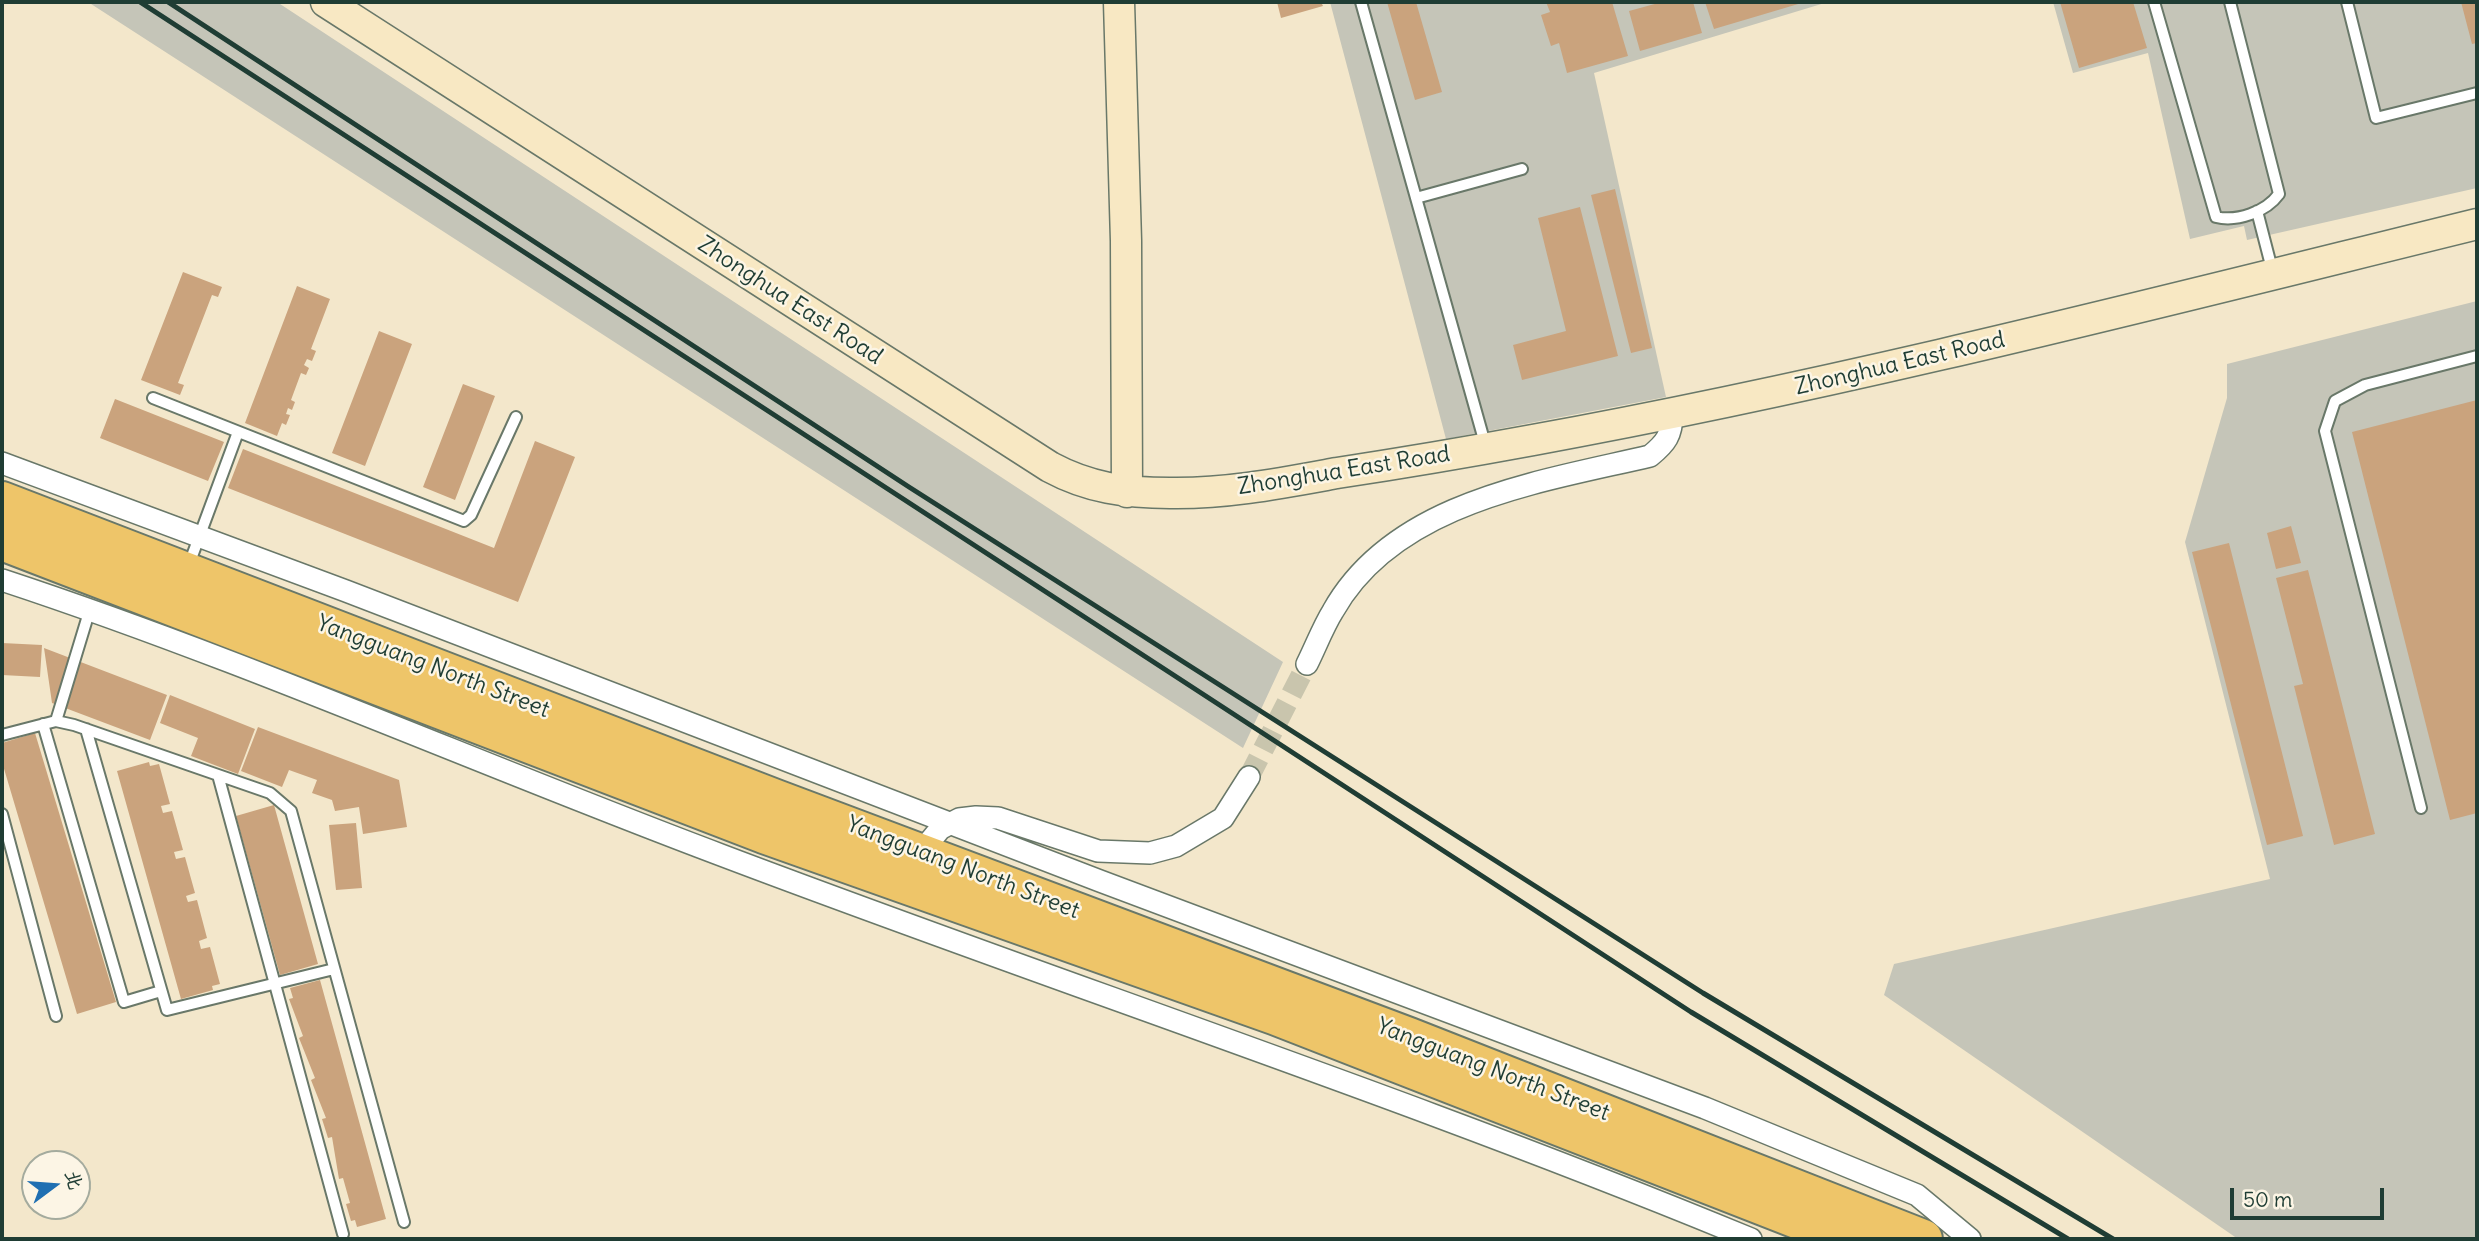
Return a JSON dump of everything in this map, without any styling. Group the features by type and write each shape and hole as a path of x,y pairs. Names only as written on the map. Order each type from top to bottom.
{"highway":[{"name":"Yangguang North Street","path":"2,502 1422,1042 1923,1239"},
{"name":"Yangguang North Street","path":"2,541 764,834 1287,1020 1833,1236"}],"street":[{"name":"Zhonghua East Road","path":"326,2 1050,467 1080,483 1127,492 1174,493 1233,489 1486,449 1672,414 1875,370 2477,224"},
{"path":"1119,2 1126,241 1127,492"},
{"path":"1307,664 1333,609 1351,585 1375,560 1414,531 1490,495 1650,456 1667,441 1672,429 1672,414"},
{"path":"2,463 1717,1113 1917,1195 1970,1239"},
{"path":"2,580 90,609 718,854 1337,1078 1751,1239"},
{"path":"921,852 940,829 976,817 998,818 1098,851 1150,853 1188,840 1223,818 1249,777"}],"lane":[{"path":"1362,2 1486,449"},
{"path":"2154,2 2216,217 2223,218 2258,211 2272,203 2279,194 2230,2"},
{"path":"2347,2 2376,118 2477,93"},
{"path":"1416,198 1522,169"},
{"path":"2258,211 2273,274"},
{"path":"2421,808 2325,431 2335,401 2365,385 2477,356"},
{"path":"153,398 464,522 471,515 516,417"},
{"path":"186,572 238,432"},
{"path":"56,721 90,609"},
{"path":"2,735 56,721 270,793 291,811 404,1222"},
{"path":"43,724 124,1002 161,991"},
{"path":"86,729 167,1010 334,969"},
{"path":"218,775 343,1234"},
{"path":"2,814 57,1016"}],"shaded area":[{"path":"88,2 277,2 1283,662 1243,748"},
{"path":"1330,2 1828,2 1594,73 1666,397 1446,439"},
{"path":"2053,2 2477,2 2477,188 2247,240 2244,226 2190,239 2148,53 2073,73"},
{"path":"2477,301 2477,1239 2238,1239 1884,995 1894,964 2270,879 2185,542 2227,398 2227,364"}],"building":[{"path":"1277,2 1321,2 1323,6 1281,18"},
{"path":"1387,2 1416,2 1442,92 1415,100"},
{"path":"1546,2 1612,2 1628,56 1567,73 1559,43 1551,46 1541,15 1550,12"},
{"path":"1662,2 1693,2 1702,33 1640,51 1629,11"},
{"path":"1705,2 1805,2 1714,29"},
{"path":"2060,2 2133,2 2147,48 2079,68"},
{"path":"2461,2 2477,2 2477,43 2472,44"},
{"path":"1615,189 1652,348 1631,353 1591,195"},
{"path":"1580,207 1618,356 1522,380 1513,345 1566,331 1538,218"},
{"path":"183,272 222,287 218,297 212,295 178,383 184,385 180,395 141,380"},
{"path":"297,286 330,299 311,349 316,351 312,361 307,359 304,365 309,368 306,375 301,373 291,400 295,402 292,410 288,408 286,414 290,415 286,425 282,423 277,436 245,423"},
{"path":"379,331 412,344 365,466 332,453"},
{"path":"463,384 495,396 455,500 423,487"},
{"path":"115,399 224,442 208,481 100,438"},
{"path":"2477,400 2477,813 2450,820 2352,432"},
{"path":"535,441 575,457 518,602 228,488 243,449 494,548"},
{"path":"2291,526 2301,563 2276,569 2267,533"},
{"path":"2229,543 2303,836 2267,845 2192,552"},
{"path":"2308,570 2375,834 2334,845 2294,686 2303,684 2276,578"},
{"path":"2,643 42,645 40,677 2,675"},
{"path":"44,648 167,695 150,740 52,703"},
{"path":"170,695 255,729 238,774 191,756 198,738 160,723"},
{"path":"258,727 399,780 407,827 363,834 359,807 335,811 332,800 312,793 317,780 289,770 282,787 241,771"},
{"path":"35,733 116,1002 77,1014 2,762 2,743"},
{"path":"149,762 150,766 159,764 170,804 161,806 163,813 172,811 183,850 174,852 176,859 185,857 195,893 186,896 188,902 197,900 207,938 199,941 201,949 210,947 220,984 212,986 213,990 181,999 117,771"},
{"path":"274,805 318,964 280,975 236,816"},
{"path":"356,823 362,888 336,890 329,825"},
{"path":"320,980 386,1219 357,1227 355,1220 351,1221 346,1204 350,1203 343,1178 339,1179 332,1137 328,1138 322,1119 326,1118 311,1080 315,1078 299,1038 303,1036 289,999 293,998 290,988"}],"tunnel":[{"path":"1249,777 1307,664"}],"railway":[{"path":"140,2 1691,1012 2068,1239"},
{"path":"168,2 909,487 1703,993 2113,1239"}]}
